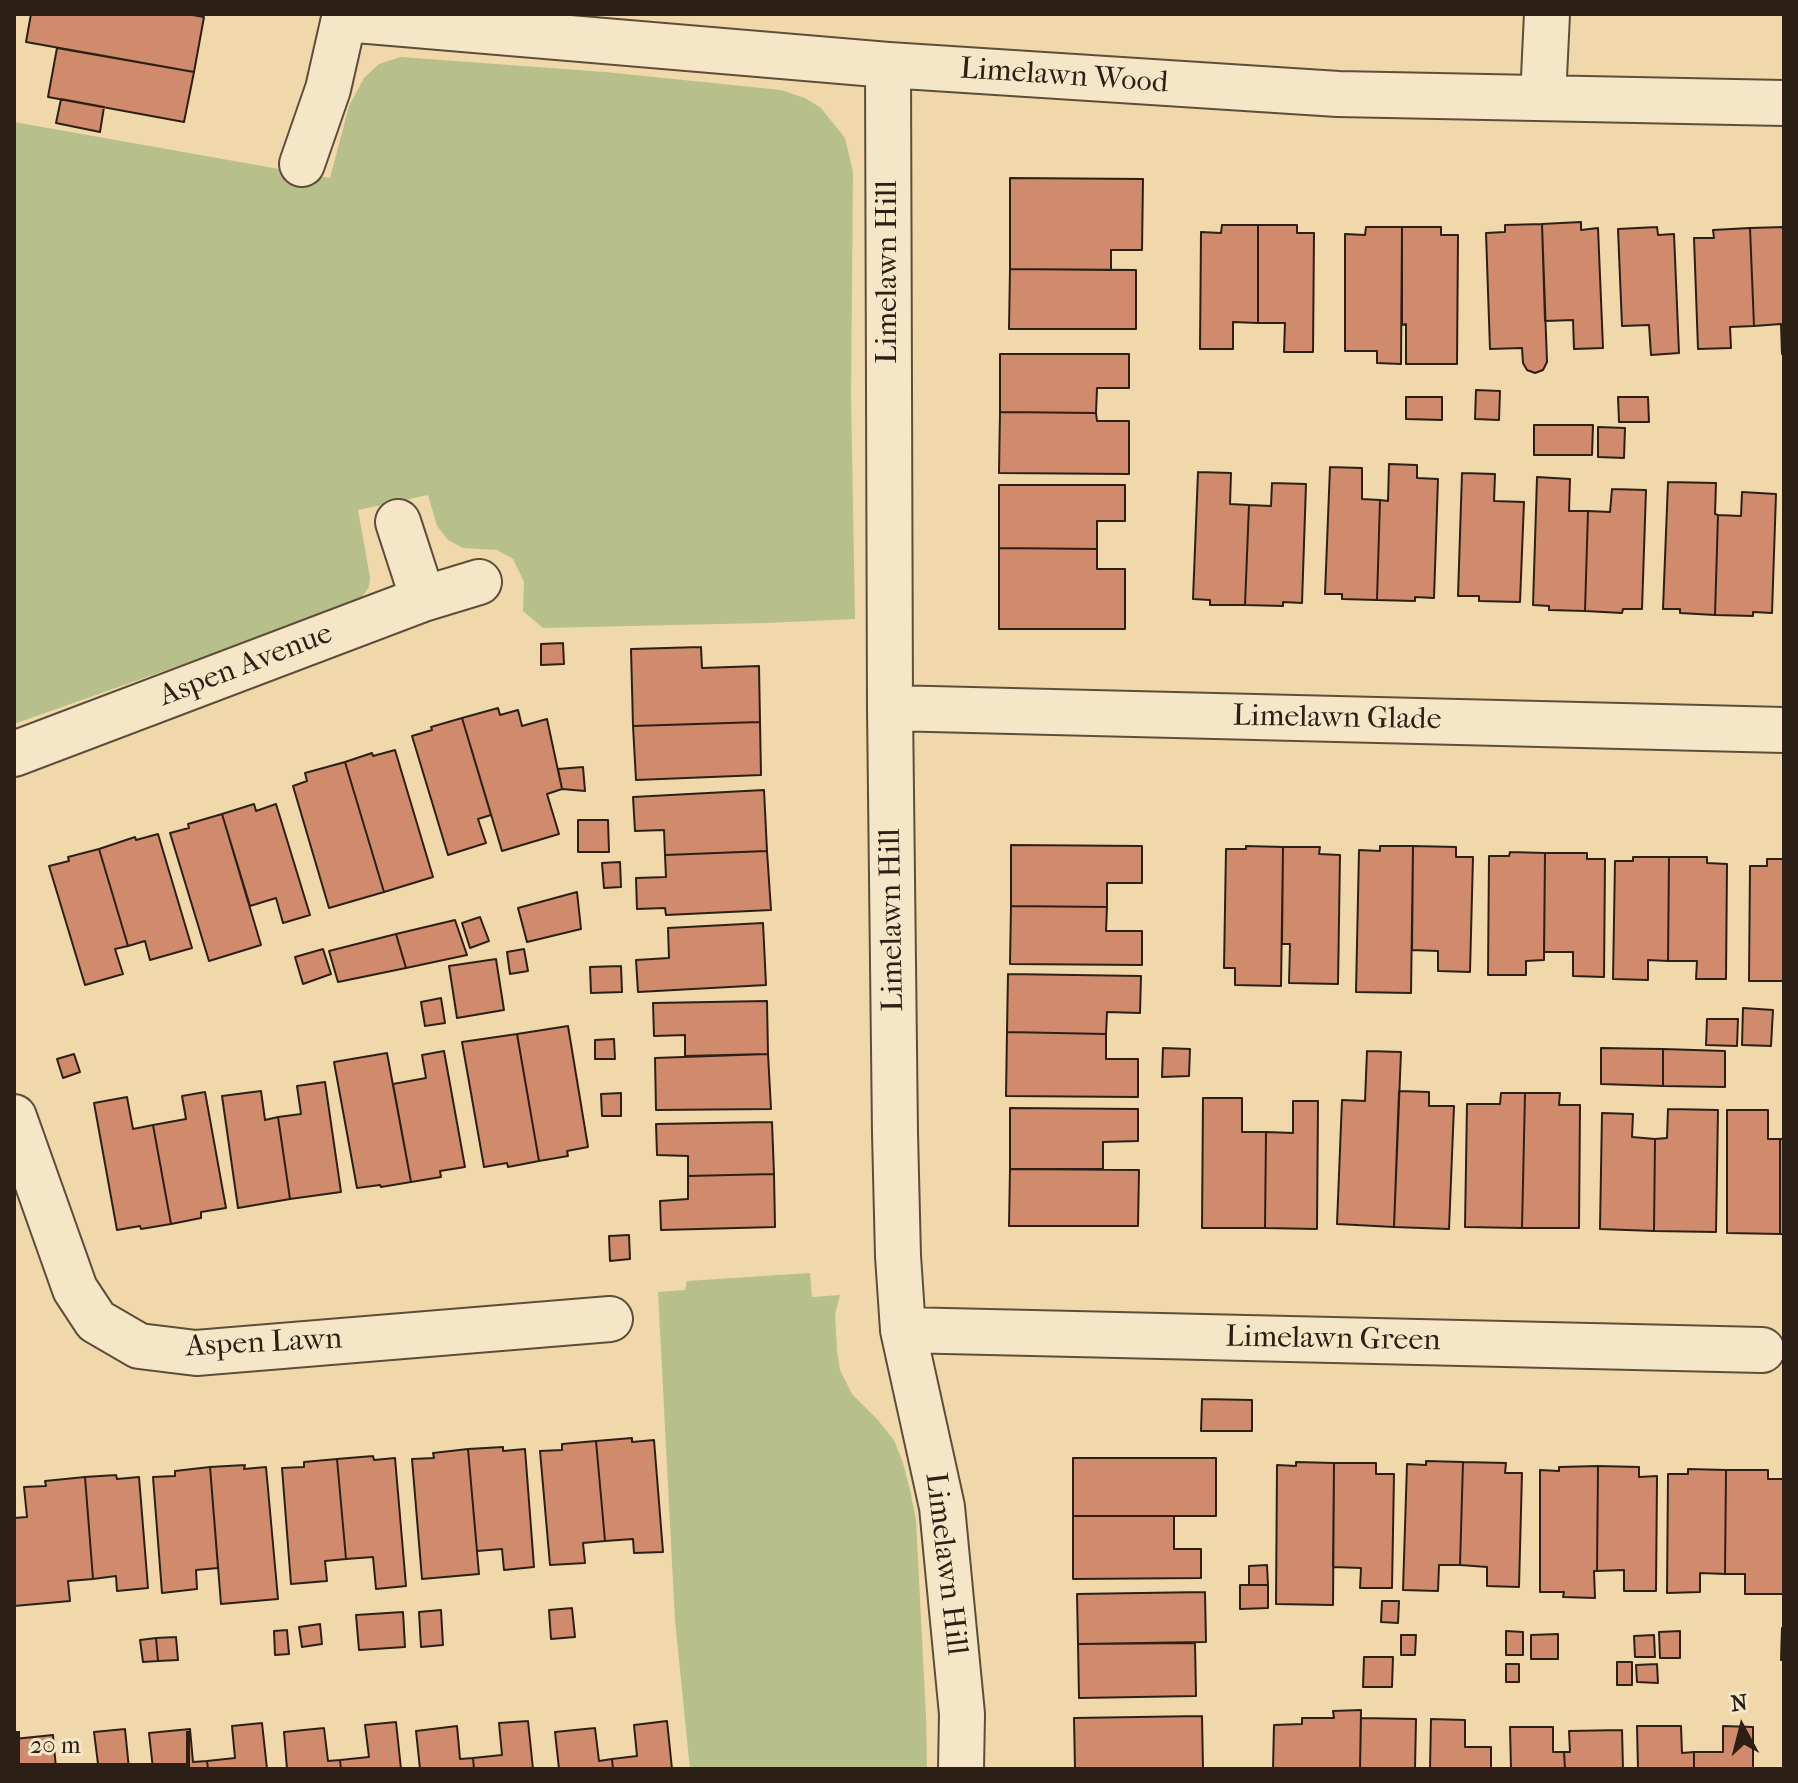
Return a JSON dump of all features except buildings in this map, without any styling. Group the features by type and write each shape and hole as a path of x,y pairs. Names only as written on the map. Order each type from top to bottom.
{"street":[{"path":"1543,98 1547,14"},
{"path":"302,164 328,89 345,16"},
{"name":"Limelawn Wood","path":"345,16 888,65 1338,94 1784,103"},
{"name":"Limelawn Hill","path":"888,65 890,708 898,1256 903,1330 942,1507 962,1714 961,1769"},
{"path":"398,522 423,599"},
{"name":"Aspen Avenue","path":"14,754 423,599 479,582"},
{"name":"Limelawn Glade","path":"890,708 1784,730"},
{"name":"Aspen Lawn","path":"14,1117 75,1289 96,1321 139,1346 196,1353 610,1319"},
{"name":"Limelawn Green","path":"903,1330 1762,1350"}],"green space":[{"path":"401,57 605,72 781,90 805,98 821,108 845,138 853,172 851,395 855,619 543,628 523,611 524,582 513,559 497,550 463,548 448,540 437,526 428,495 358,510 370,577 369,587 362,597 14,724 14,122 330,178 349,106 364,78 379,64"},
{"path":"810,1273 812,1297 840,1295 835,1315 840,1370 852,1394 894,1440 910,1490 916,1520 927,1769 690,1769 675,1620 658,1292 685,1290 687,1281"}]}
